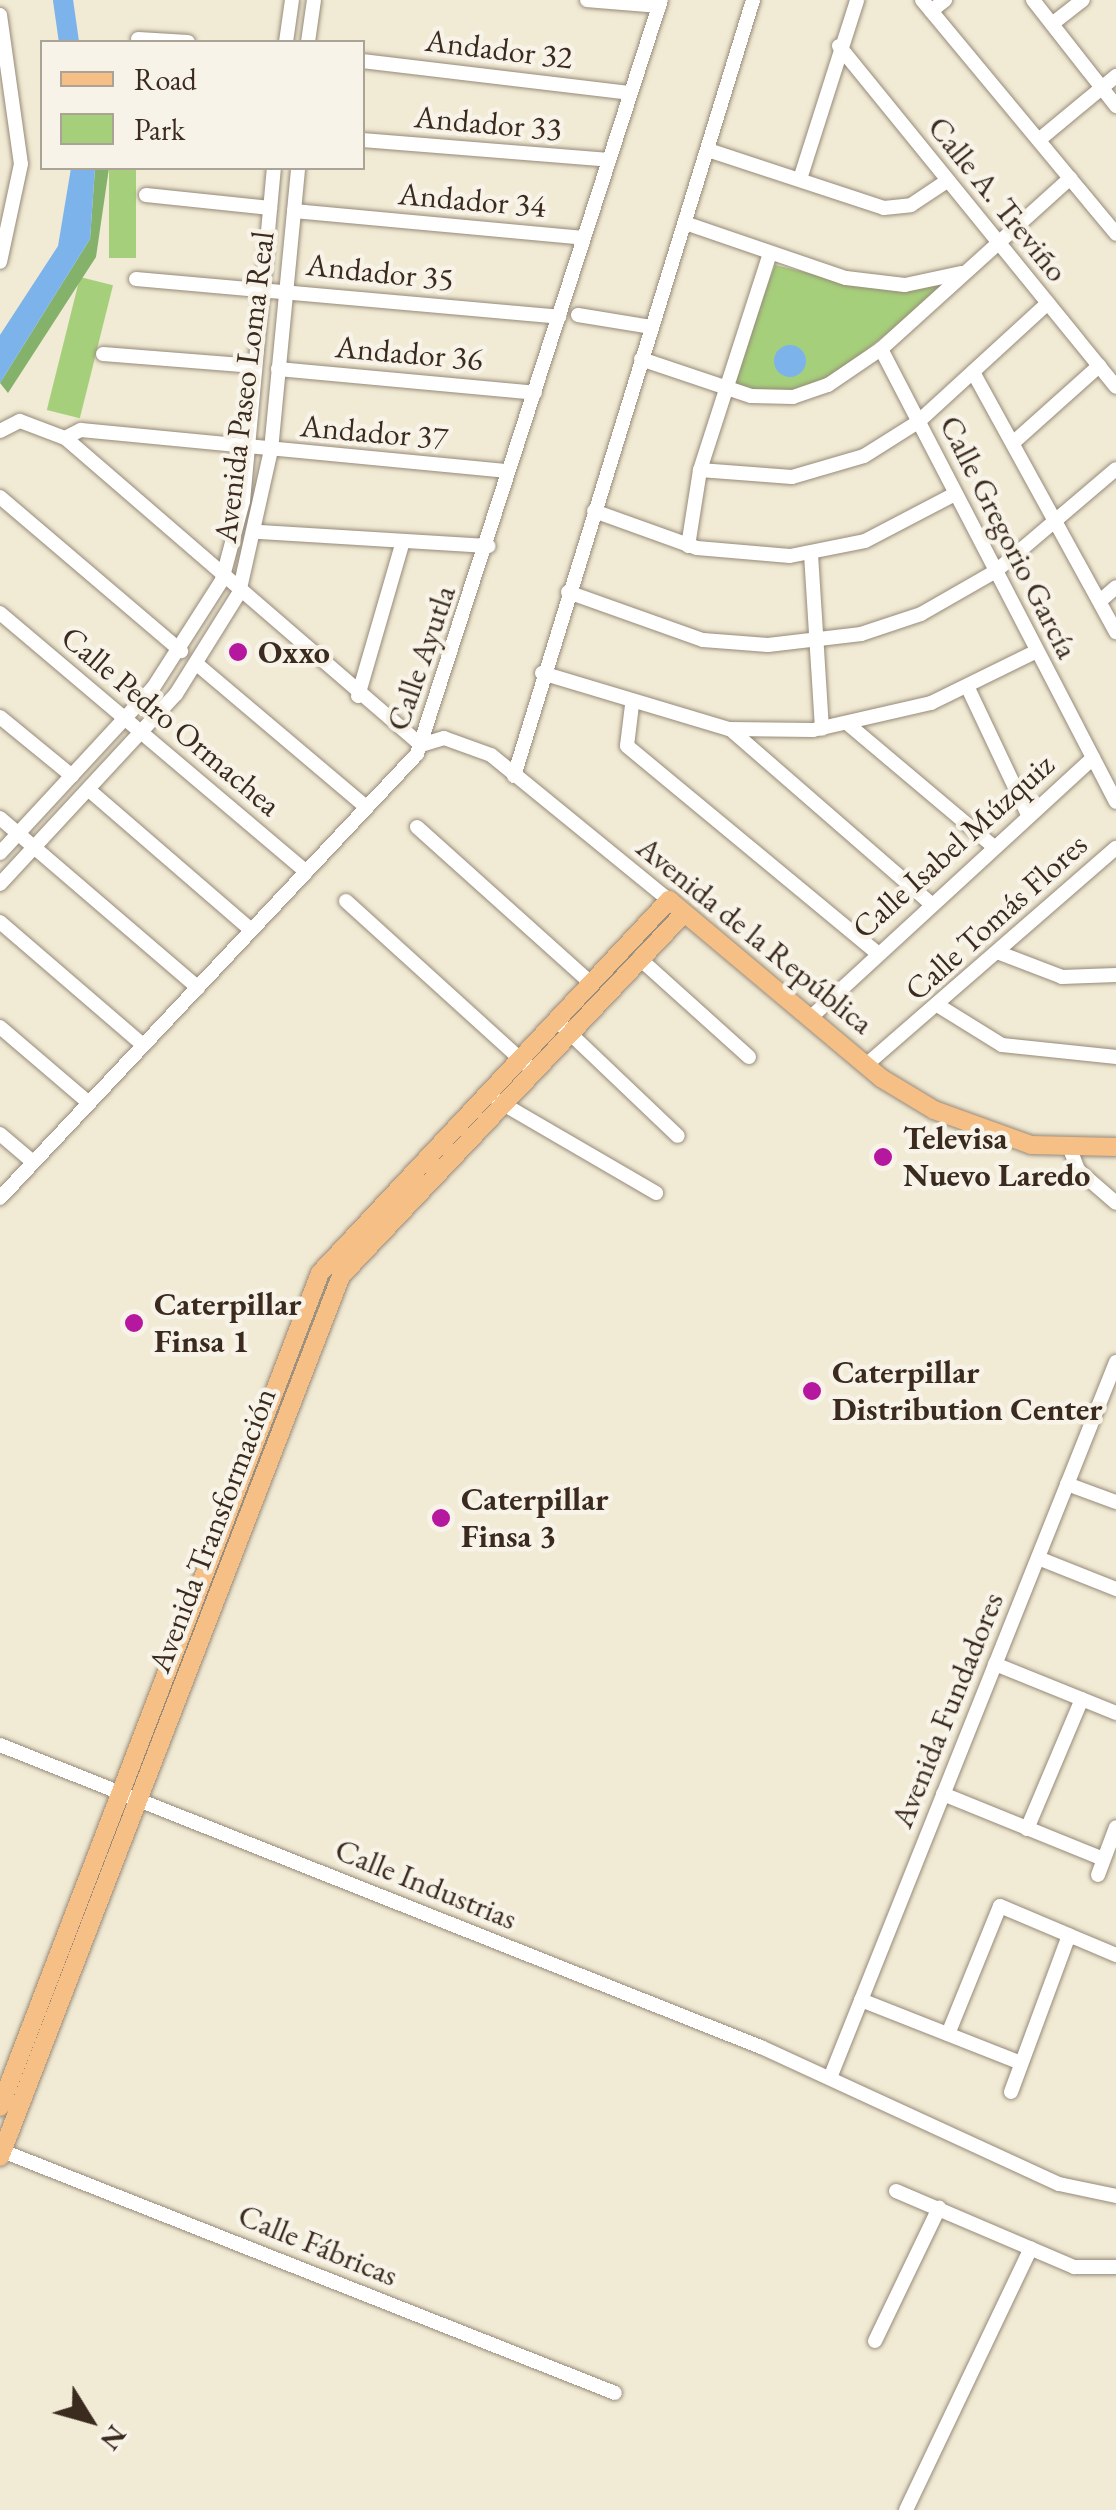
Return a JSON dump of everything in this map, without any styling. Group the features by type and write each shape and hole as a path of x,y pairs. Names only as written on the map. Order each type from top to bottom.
{"main road":[{"name":"Avenida Transformación","path":"0,2107 100,1881 142,1802 151,1751 312,1320 348,1265 445,1147 459,1119 493,1097 562,1026 639,958 676,907"},
{"name":"Avenida Transformación","path":"562,1026 592,984 676,907"},
{"name":"Avenida de la República","path":"676,907 866,1065 962,1123 1070,1149 1116,1147"},
{"name":"Avenida Transformación","path":"445,1147 476,1129 493,1097"},
{"path":"459,1119 476,1129"},
{"name":"Avenida Transformación","path":"1,2153 100,1881 124,1794 151,1751"}],"street":[{"path":"286,40 292,0"},
{"path":"308,40 314,0"},
{"path":"586,0 660,3"},
{"path":"514,776 542,673 753,0"},
{"path":"801,176 839,46 857,0"},
{"path":"945,0 926,6 1116,234"},
{"path":"1033,0 1116,106"},
{"path":"1052,24 1083,0"},
{"name":"Calle Ayutla","path":"0,1198 421,746 489,546 508,471 660,3"},
{"path":"0,16 18,138 0,262"},
{"path":"138,39 155,40"},
{"name":"Calle A. Treviño","path":"839,46 1116,386"},
{"name":"Andador 32","path":"365,61 630,92"},
{"path":"1040,139 1116,76"},
{"path":"0,139 18,138"},
{"name":"Andador 33","path":"365,140 609,160"},
{"path":"708,150 896,208 947,181"},
{"name":"Avenida Paseo Loma Real","path":"0,853 126,718 182,651 222,580 248,447 274,170"},
{"name":"Avenida Paseo Loma Real","path":"0,884 143,733 198,665 240,593 259,532 298,170"},
{"path":"641,359 725,390 793,397 882,349 1070,178"},
{"path":"146,195 270,208"},
{"name":"Andador 34","path":"294,211 584,238"},
{"path":"685,222 768,256 874,282 966,272"},
{"path":"688,546 700,470 768,256"},
{"name":"Andador 35","path":"136,279 264,287 559,316"},
{"path":"700,470 804,474 864,456 918,422 1048,303"},
{"path":"578,315 652,327"},
{"name":"Calle Gregorio García","path":"882,349 1116,802"},
{"path":"103,354 255,366"},
{"path":"1015,441 1099,366"},
{"name":"Andador 36","path":"278,368 535,392"},
{"path":"973,372 1015,441 1116,632"},
{"path":"0,431 20,421 65,441 222,580 421,746"},
{"name":"Andador 37","path":"65,441 80,430 508,471"},
{"path":"568,592 703,640 815,642 921,614 996,572 1116,468"},
{"path":"594,511 688,546 811,554 886,533 956,494"},
{"path":"0,497 182,651"},
{"path":"259,532 489,546"},
{"path":"358,696 403,541"},
{"path":"811,554 822,728"},
{"path":"1100,601 1116,586"},
{"name":"Calle Pedro Ormachea","path":"0,612 306,872"},
{"path":"542,673 632,705 729,729 822,728 848,724 968,688 1037,651"},
{"path":"198,665 367,808"},
{"path":"968,688 1028,815"},
{"path":"632,705 627,746 875,951"},
{"path":"0,717 72,776"},
{"path":"848,724 993,846"},
{"path":"729,729 929,902"},
{"name":"Avenida de la República","path":"421,746 464,742 514,776 676,907"},
{"name":"Calle Isabel Múzquiz","path":"808,1019 875,951 1093,758"},
{"path":"89,790 251,930"},
{"path":"0,818 198,988"},
{"path":"417,828 592,984"},
{"name":"Calle Tomás Flores","path":"866,1065 939,1006 1116,848"},
{"path":"346,901 525,1063"},
{"path":"0,922 144,1045"},
{"path":"997,952 1062,977 1116,974"},
{"path":"639,958 749,1057"},
{"path":"939,1006 1002,1045 1116,1057"},
{"path":"562,1026 678,1136"},
{"path":"0,1027 89,1103"},
{"path":"493,1097 656,1192"},
{"path":"0,1134 33,1162"},
{"path":"1070,1149 1078,1170 1116,1202"},
{"name":"Avenida Fundadores","path":"830,2078 1116,1362"},
{"path":"1067,1484 1116,1502"},
{"path":"1038,1558 1116,1589"},
{"path":"995,1664 1116,1712"},
{"path":"1027,1829 1082,1699"},
{"name":"Calle Industrias","path":"0,1745 830,2078 1059,2184 1116,2196"},
{"path":"942,1794 1103,1859"},
{"path":"1098,1874 1116,1826"},
{"path":"948,2034 1000,1906 1116,1954"},
{"path":"1011,2092 1068,1936"},
{"path":"861,2000 1021,2063"},
{"name":"Calle Fábricas","path":"1,2153 615,2393"},
{"path":"896,2192 1074,2267 1116,2267"},
{"path":"875,2341 939,2208"},
{"path":"906,2510 1031,2248"}],"green space":[{"path":"95,170 109,170 96,257 8,393 0,383 90,239"},
{"path":"109,170 136,170 136,258 109,258"},
{"path":"775,265 850,283 959,276 815,391 728,391"},
{"path":"80,277 113,285 80,418 47,410"}],"water":[{"path":"71,170 95,170 90,239 0,383 0,335 58,246"},
{"path":"790,345 801,350 806,361 801,372 790,377 779,372 774,361 779,350"}],"waterway":[{"path":"63,0 69,40"}],"place":[{"name":"Oxxo","path":"238,652"},
{"name":"Televisa Nuevo Laredo","path":"883,1157"},
{"name":"Caterpillar Finsa 1","path":"134,1323"},
{"name":"Caterpillar Distribution Center","path":"812,1391"},
{"name":"Caterpillar Finsa 3","path":"441,1518"}]}
